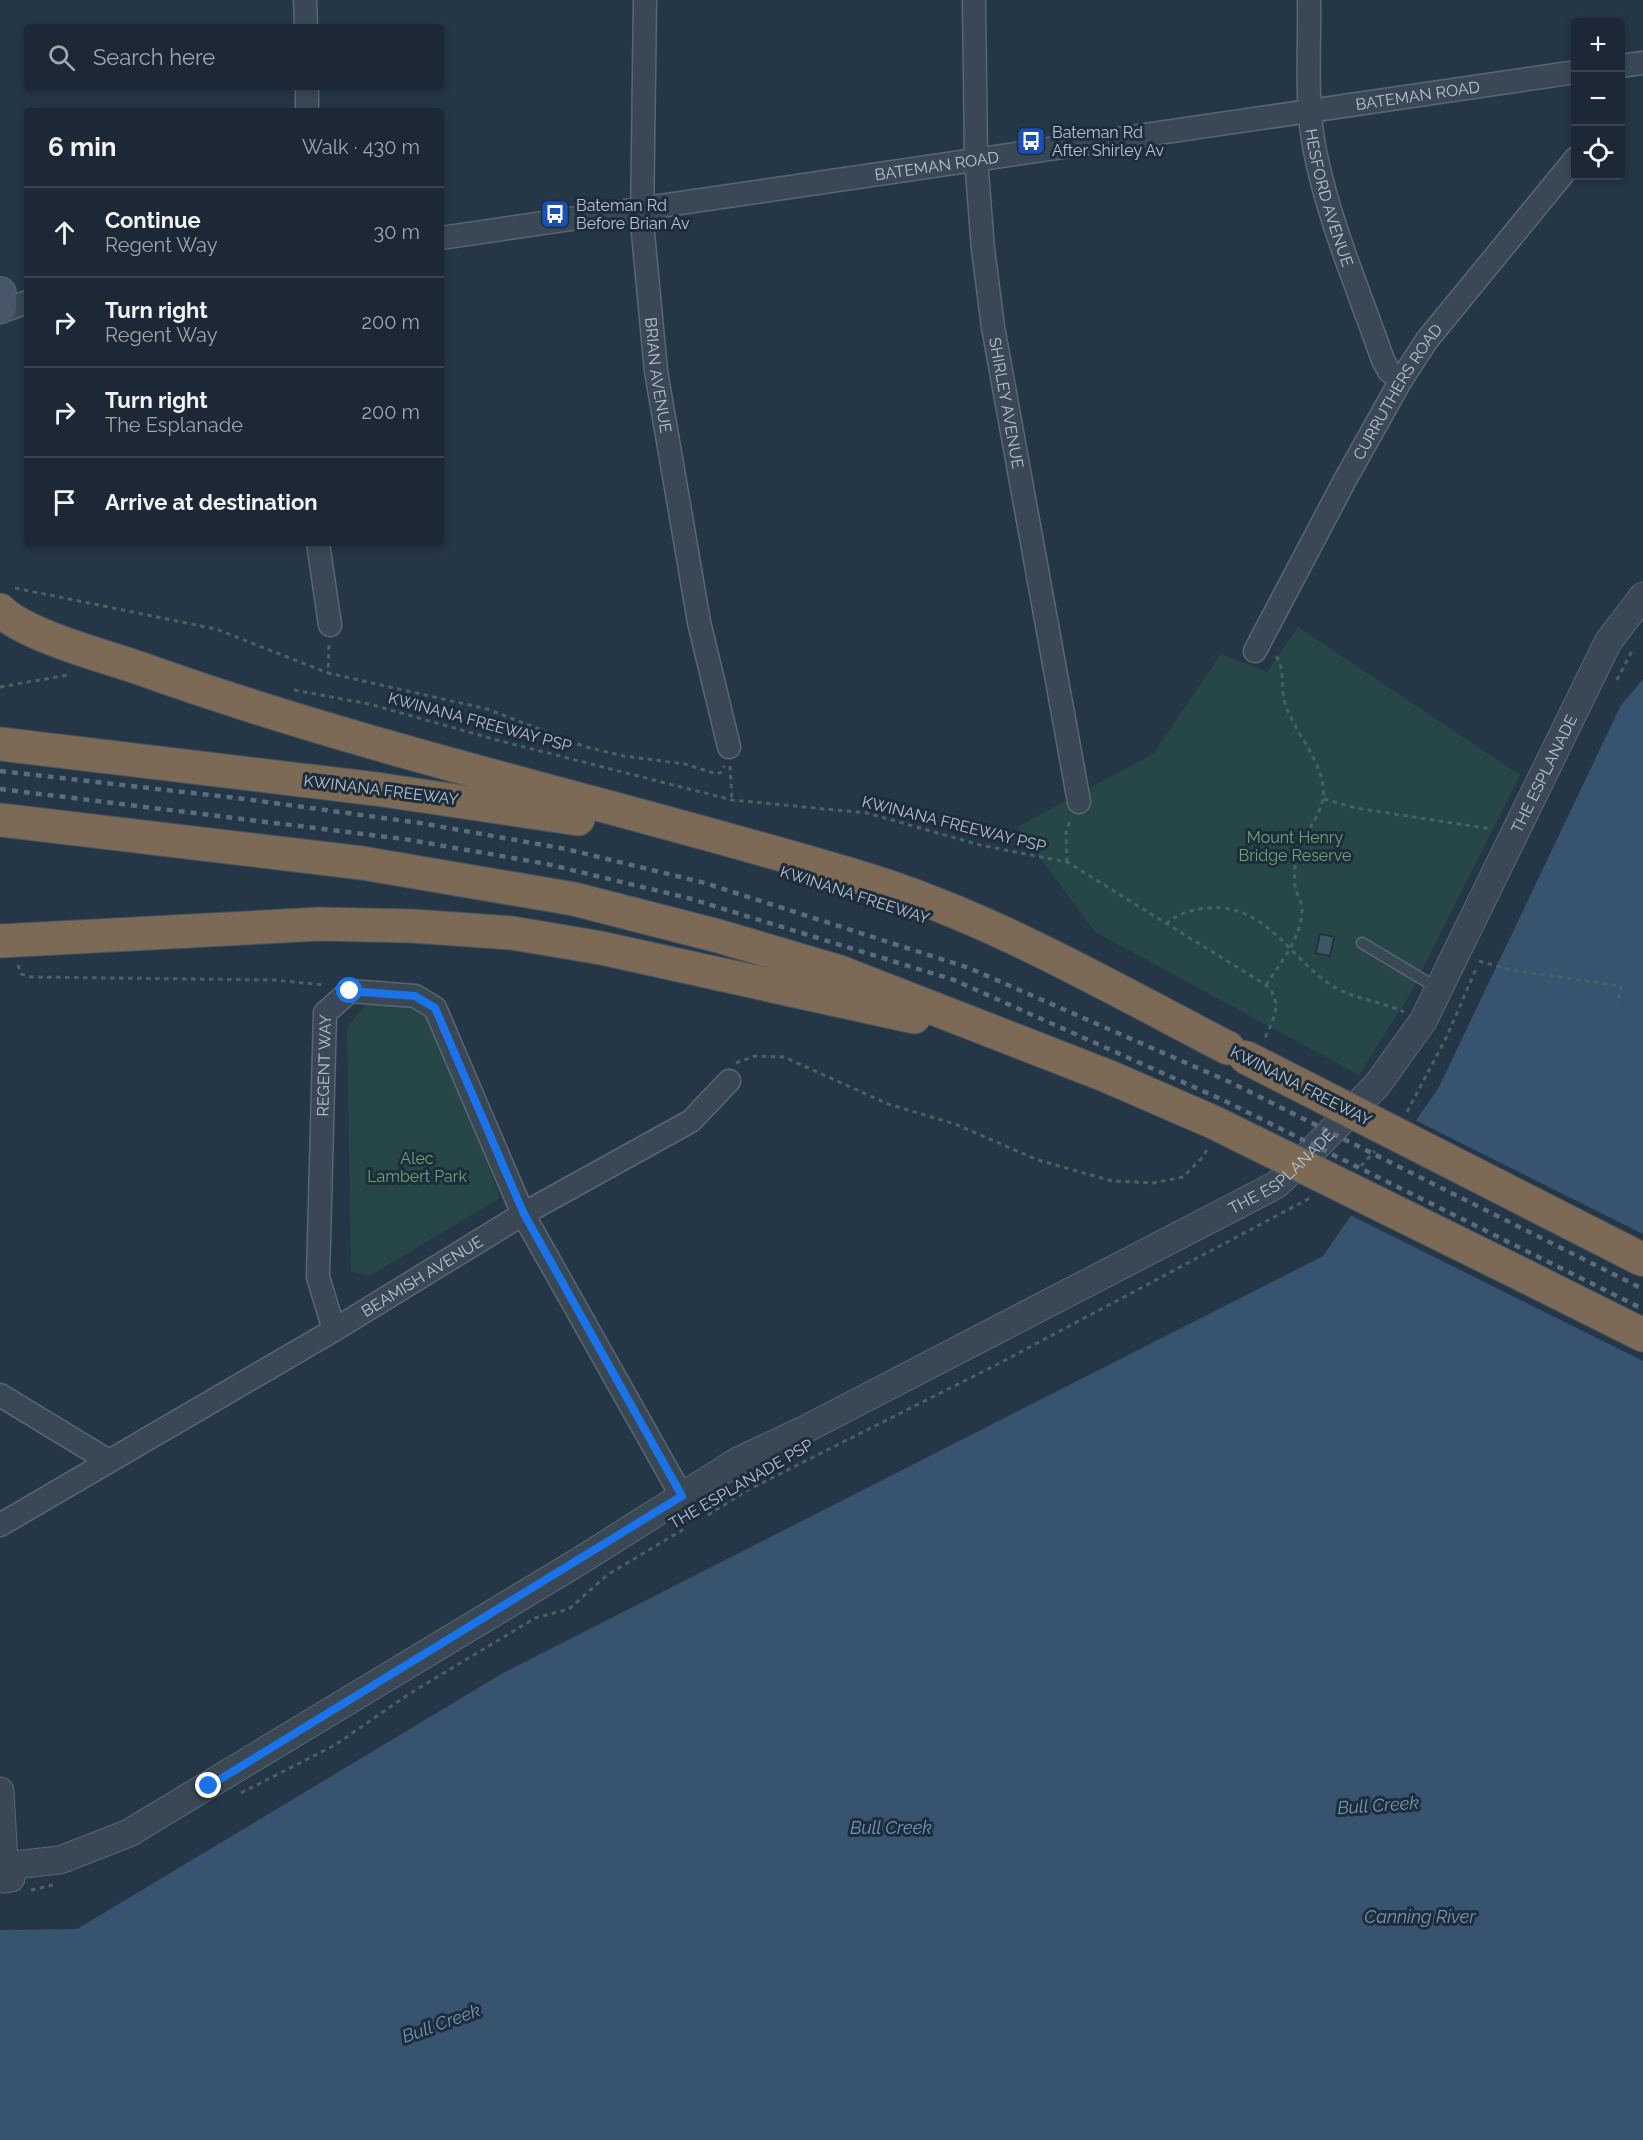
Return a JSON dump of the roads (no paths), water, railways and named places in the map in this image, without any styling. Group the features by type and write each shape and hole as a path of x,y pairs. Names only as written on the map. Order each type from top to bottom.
{"highway":[{"path":"4,598 14,621 55,639 245,706 868,880 1003,932 1244,1051"},
{"path":"0,634 15,633 55,639"},
{"name":"KWINANA FREEWAY","path":"0,744 472,802 580,820 788,872 927,917 1244,1051 1643,1260"},
{"path":"0,820 362,863 574,899 718,936 840,972 933,1006 1009,1039 1107,1076 1213,1131 1643,1335"},
{"path":"3,953 56,938 320,924 412,926 512,933 601,948 1009,1039"}],"main road":[{"path":"0,293 0,307"}],"street":[{"path":"305,0 306,24"},
{"name":"BRIAN AVENUE","path":"645,0 642,209 656,371 699,622 729,747"},
{"name":"SHIRLEY AVENUE","path":"974,0 976,159 983,249 993,327 1079,802"},
{"name":"HESFORD AVENUE","path":"1309,0 1311,111 1315,151 1326,193 1383,360 1389,371 1401,380"},
{"path":"1625,65 1643,63"},
{"name":"BATEMAN ROAD","path":"444,238 1571,73"},
{"path":"307,90 307,108"},
{"name":"CURRUTHERS ROAD","path":"1255,651 1401,380 1427,340 1571,163"},
{"path":"0,288 24,292"},
{"path":"0,312 24,303"},
{"path":"318,546 330,625"},
{"name":"THE ESPLANADE","path":"7,1876 60,1860 129,1833 578,1562 691,1512 738,1461 802,1431 1276,1185 1377,1085 1423,1021 1608,642 1643,596"},
{"name":"REGENT WAY","path":"334,1330 318,1277 325,1013 350,991 415,996 435,1008 524,1214"},
{"name":"BEAMISH AVENUE","path":"0,1524 334,1330 524,1214 691,1121 729,1081"},
{"path":"524,1214 691,1512"},
{"path":"0,1395 107,1460"},
{"path":"0,1791 7,1876"}],"lane":[{"path":"1362,942 1440,989"}],"water":[{"path":"1643,679 1643,2140 0,2140 0,1930 77,1929 503,1673 1323,1256 1439,1087 1621,705"}],"railway":[{"path":"0,771 245,799 420,823 566,849 705,883 969,968 1232,1083 1643,1289"},
{"path":"0,789 404,839 547,864 688,898 954,980 1223,1100 1643,1309"}],"place":[{"name":"Bateman Rd After Shirley Av","path":"1031,141"},
{"name":"Bateman Rd Before Brian Av","path":"555,214"}],"park label":[{"name":"Mount Henry Bridge Reserve","path":"1295,846"},
{"name":"Alec Lambert Park","path":"417,1167"}],"water label":[{"name":"Bull Creek","path":"1378,1805"},
{"name":"Bull Creek","path":"891,1827"},
{"name":"Canning River","path":"1420,1916"},
{"name":"Bull Creek","path":"441,2023"}]}
